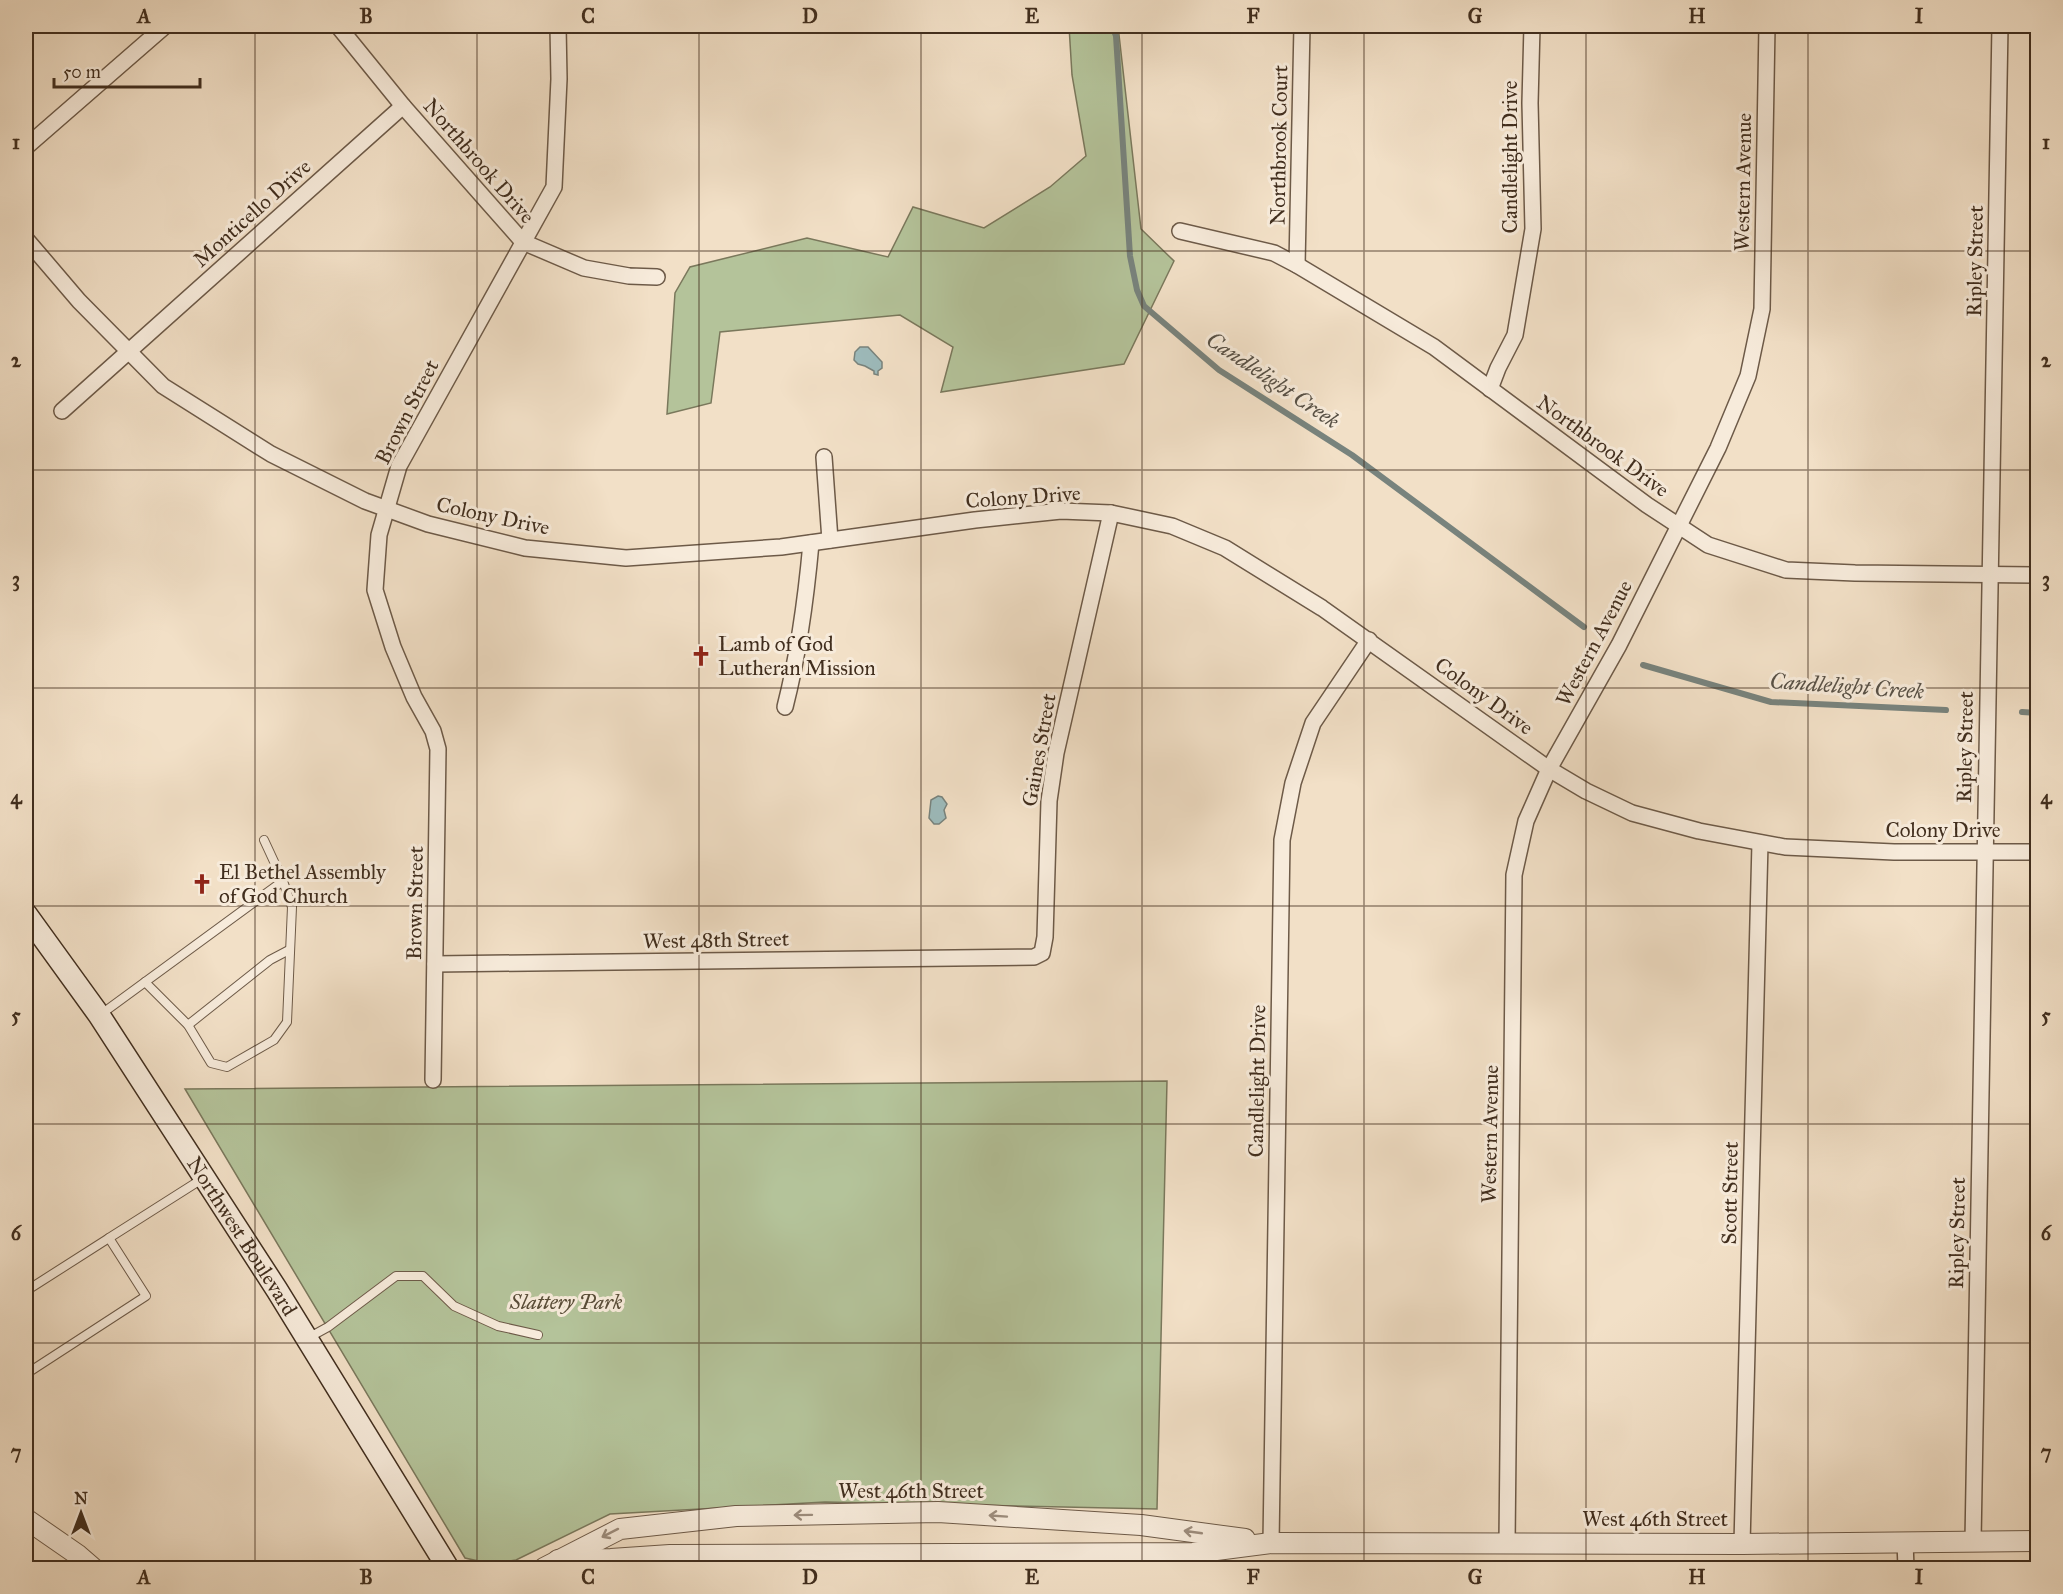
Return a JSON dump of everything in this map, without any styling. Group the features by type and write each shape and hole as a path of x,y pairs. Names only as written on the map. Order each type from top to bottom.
{"main road":[{"name":"Northwest Boulevard","path":"26,914 99,1015 277,1290 447,1569"}],"street":[{"path":"26,147 165,26"},
{"name":"Northbrook Drive","path":"338,26 403,106 523,242 584,268 629,276 657,277"},
{"name":"Brown Street","path":"433,1080 438,749 433,731 414,697 393,648 375,590 380,536 399,466 554,186 559,79 558,26"},
{"name":"Northbrook Court","path":"1297,265 1302,26"},
{"name":"Candlelight Drive","path":"1490,389 1515,335 1533,229 1530,104 1532,26"},
{"name":"Western Avenue","path":"1507,1543 1514,875 1526,821 1549,769 1619,645 1718,448 1748,376 1762,309 1767,26"},
{"name":"Ripley Street","path":"1973,1541 2000,26"},
{"name":"Monticello Drive","path":"62,411 403,106"},
{"name":"Northbrook Drive","path":"1180,231 1274,252 1297,265 1434,347 1647,505 1708,545 1786,570 2037,575"},
{"name":"Colony Drive","path":"26,239 79,302 163,386 271,454 365,501 428,524 525,548 626,558 780,547 975,520 1061,511 1112,513 1172,526 1225,548 1323,608 1549,769 1586,791 1632,813 1699,831 1785,847 1894,852 2037,852"},
{"path":"824,457 830,540"},
{"name":"Gaines Street","path":"998,957 1034,957 1042,953 1046,937 1049,801 1056,753 1112,513"},
{"path":"785,707 796,665 805,612 811,543"},
{"name":"Candlelight Drive","path":"1271,1543 1282,840 1293,783 1313,723 1369,640"},
{"name":"Scott Street","path":"1742,1544 1760,843"},
{"name":"West 48th Street","path":"435,964 998,957"},
{"name":"West 46th Street","path":"551,1564 620,1528 736,1516 938,1512 1141,1525 1271,1543"},
{"path":"26,1519 78,1555 93,1569"},
{"name":"West 46th Street","path":"551,1564 670,1555 1193,1553 1271,1543 1742,1544 2037,1541"},
{"path":"1905,1542 1906,1569"}],"lane":[{"path":"145,982 188,1025 212,1063 227,1067 274,1040 287,1023 292,907 264,840"},
{"path":"99,1015 283,881"},
{"path":"188,1025 270,960 289,950"},
{"path":"26,1291 204,1178"},
{"path":"26,1374 146,1296 109,1238"},
{"path":"307,1339 328,1327 396,1276 423,1276 454,1306 498,1326 538,1335"}],"green space":[{"path":"1069,26 1118,26 1141,229 1174,261 1124,364 941,392 953,347 900,315 720,332 711,403 667,414 675,293 690,267 807,238 888,257 913,207 984,228 1050,187 1086,156 1072,75"},
{"name":"Slattery Park","path":"1167,1081 1157,1509 825,1502 610,1514 516,1560 492,1564 465,1558 185,1089"}],"water":[{"path":"860,347 868,347 882,362 878,375 854,360 855,352"},
{"path":"938,796 942,797 947,804 944,810 946,818 939,824 934,824 929,818 931,800"}],"waterway":[{"name":"Candlelight Creek","path":"1112,26 1116,36 1130,256 1137,290 1144,306 1219,370 1352,455 1584,627"},
{"name":"Candlelight Creek","path":"1643,665 1771,702 1946,710"},
{"name":"Candlelight Creek","path":"2022,712 2038,713"}],"place":[{"name":"Lamb of God Lutheran Mission","path":"701,656"},
{"name":"El Bethel Assembly of God Church","path":"202,884"}]}
